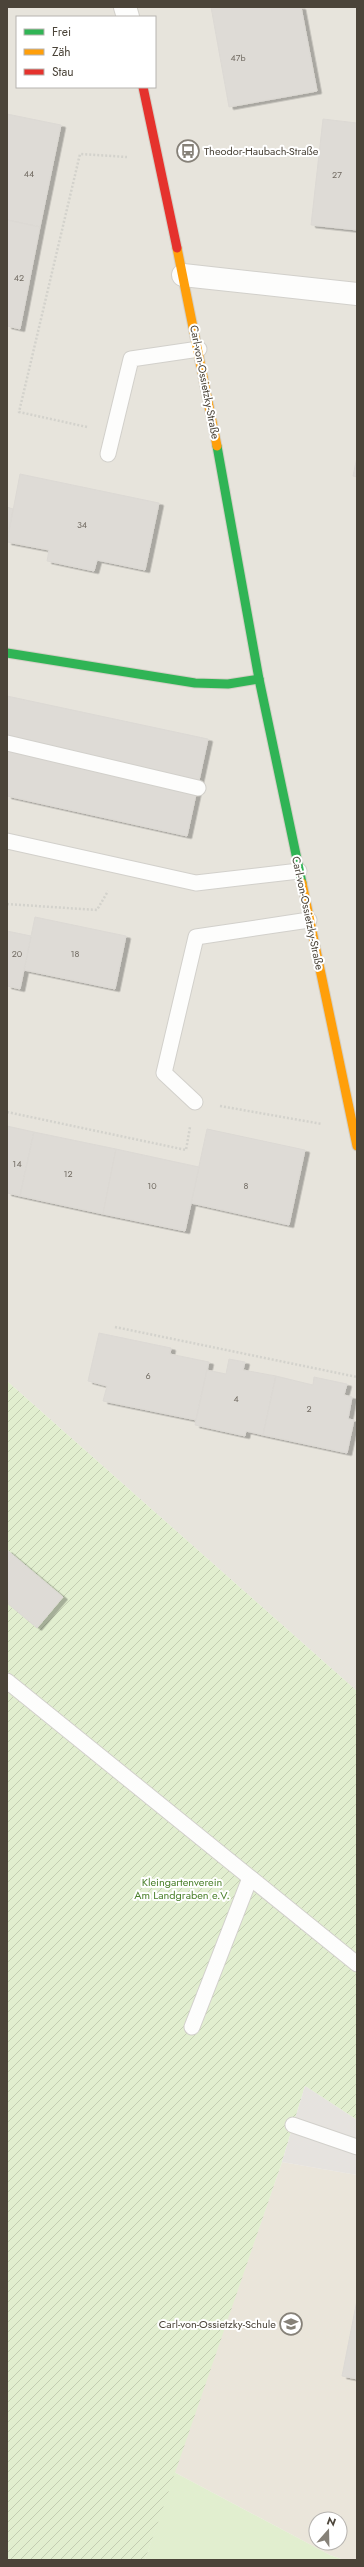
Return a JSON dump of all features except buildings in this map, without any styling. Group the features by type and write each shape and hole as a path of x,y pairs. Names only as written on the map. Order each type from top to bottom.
{"street":[{"name":"Carl-von-Ossietzky-Straße","path":"143,88 160,159 199,350 259,679 357,1146"},
{"path":"183,275 357,294"},
{"path":"7,653 195,683 228,684 259,679"}],"lane":[{"path":"108,454 132,359 199,350"},
{"path":"7,743 198,788"},
{"path":"7,841 196,883 299,871"},
{"path":"195,1102 164,1072 196,937 309,920"},
{"path":"7,1681 357,1964"},
{"path":"192,2027 250,1878"},
{"path":"293,2125 357,2148"}],"path":[{"path":"113,432 19,412 80,154 160,159"},
{"path":"7,904 98,910 123,866"},
{"path":"114,1327 357,1377"}],"shaded area":[{"path":"7,7 357,7 357,1691 7,1381"},
{"path":"305,2086 357,2120 357,2175 282,2162"},
{"name":"Carl-von-Ossietzky-Schule","path":"282,2162 357,2175 357,2560 344,2560 322,2551 348,2551 348,2511 308,2511 308,2543 174,2472"}],"green space":[{"name":"Kleingartenverein Am Landgraben e.V.","path":"7,1381 357,1691 357,2120 305,2086 282,2162 145,2560 7,2560"},
{"path":"174,2472 308,2543 308,2551 322,2551 344,2560 145,2560"}],"traffic: fast":[{"path":"217,446 259,679 302,883"},
{"path":"7,653 195,683 228,684 259,679"}],"traffic: slow":[{"path":"177,248 217,446"},
{"path":"302,883 357,1146"}],"traffic: jam":[{"path":"143,88 177,248"}],"place":[{"name":"Theodor-Haubach-Straße","path":"188,151"},
{"name":"Carl-von-Ossietzky-Schule","path":"291,2324"}]}
